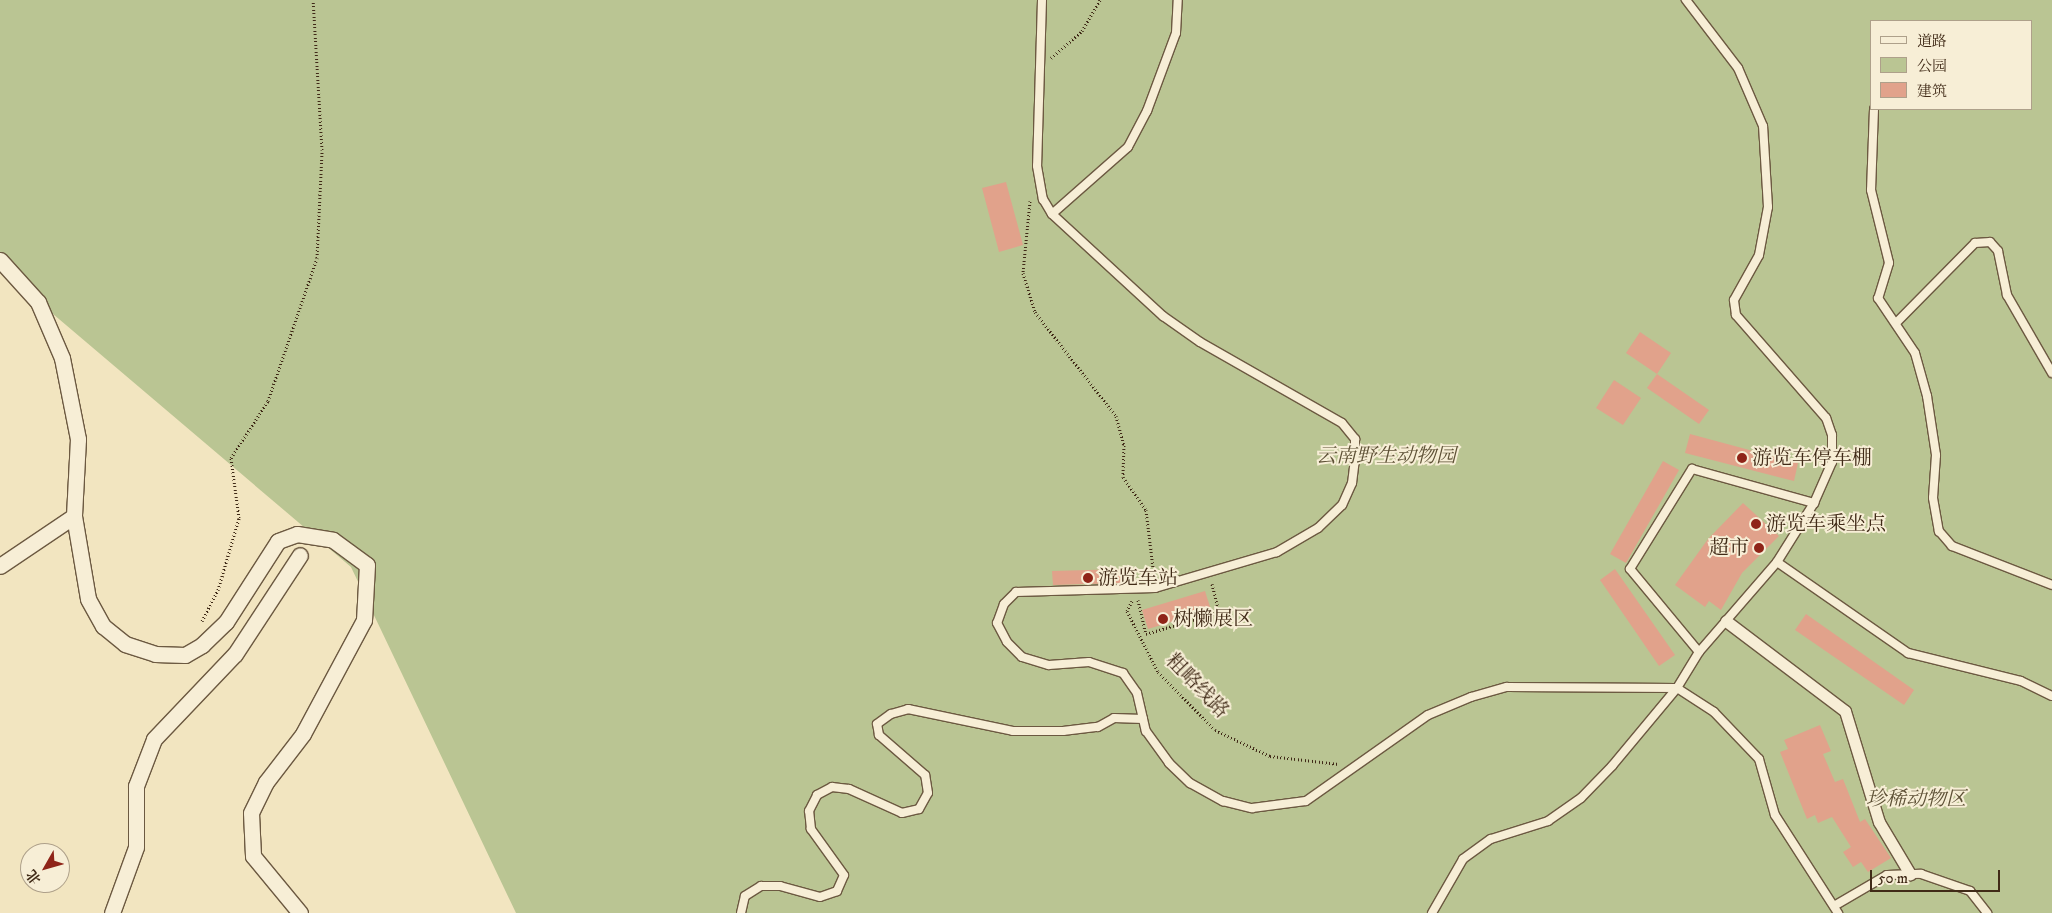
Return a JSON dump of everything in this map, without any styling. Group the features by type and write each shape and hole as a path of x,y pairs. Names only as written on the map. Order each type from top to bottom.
{"street":[{"path":"0,260 38,302 62,358 78,439 74,516 88,599 103,626 125,644 155,654 185,655 202,645 226,622 278,541 297,534 333,540 367,565 364,620 303,734 266,782 251,813 253,856 300,913"},
{"path":"0,566 74,516"},
{"path":"112,913 136,847 136,786 154,739 235,654 300,555"},
{"path":"1726,621 1845,711 1879,822 1910,874"}],"lane":[{"path":"1042,0 1037,166 1043,199 1052,214 1163,316 1200,342 1342,422 1354,439 1352,483 1342,505 1318,528 1277,552 1209,575 1155,588 1016,592 1004,604 997,623 1022,657 1049,665 1089,662 1123,673 1137,693 1146,731 1169,763 1190,783 1223,801 1252,808 1306,801 1428,715 1507,687 1677,688 1714,712 1759,759 1775,815 1836,909 1887,875 1910,874 1955,882 1970,891 1987,913"},
{"path":"1052,214 1128,147 1148,111 1176,33 1178,0"},
{"path":"1432,913 1463,859 1490,839 1548,821 1581,798 1677,688 1699,652 1777,562 1814,503 1832,462 1832,435 1826,418 1736,315 1734,300 1759,255 1768,207 1763,126 1738,68 1686,0"},
{"path":"1874,110 1871,190 1889,263 1878,298 1897,322 1915,353 1927,396 1936,455 1934,498 1939,532 1952,546 2052,585"},
{"path":"1897,322 1975,243 1990,242 1998,251 2007,295 2052,373"},
{"path":"1699,652 1630,569 1692,469 1814,503"},
{"path":"1777,562 1908,653 2021,681 2052,696"},
{"path":"741,913 745,896 760,886 780,886 820,897 837,891 844,875 811,829 809,811 817,795 832,787 849,789 902,813 919,809 928,793 925,776 878,735 877,724 891,714 908,709 1013,731 1063,731 1098,727 1114,718 1143,719"}],"path":[{"path":"197,631 218,590 239,518 231,458 268,401 317,258 322,150 313,0"},
{"path":"1040,68 1082,31 1100,0"},
{"path":"1030,196 1023,273 1035,312 1116,416 1124,445 1123,477 1146,510 1155,588"},
{"path":"1138,589 1146,634 1219,612 1209,575"},
{"name":"粗略线路","path":"1138,589 1127,611 1158,672 1215,730 1270,756 1356,766"}],"green space":[{"name":"云南野生动物园","path":"0,0 2052,0 2052,913 516,913 351,567 0,269"}],"building":[{"path":"1006,182 1023,245 999,252 982,188"},
{"path":"1640,332 1671,353 1657,374 1626,353"},
{"path":"1657,374 1709,410 1699,424 1647,388"},
{"path":"1614,380 1641,398 1623,425 1596,408"},
{"name":"游览车停车棚","path":"1690,434 1798,463 1794,481 1685,453"},
{"path":"1663,461 1679,470 1626,563 1610,554"},
{"path":"1743,503 1779,536 1742,573 1721,610 1709,601 1705,607 1675,585 1708,539"},
{"name":"游览车站","path":"1124,569 1124,583 1053,585 1052,571"},
{"path":"1615,569 1675,655 1659,666 1600,580"},
{"name":"树懒展区","path":"1205,591 1211,610 1148,629 1142,610"},
{"path":"1806,614 1914,690 1904,705 1795,630"},
{"path":"1820,725 1831,751 1823,754 1835,782 1843,779 1860,822 1865,819 1891,858 1868,872 1861,862 1853,867 1843,852 1851,847 1832,817 1818,823 1815,815 1807,819 1780,752 1788,749 1784,740"}],"place":[{"name":"游览车停车棚","path":"1742,458"},
{"name":"游览车乘坐点","path":"1756,524"},
{"name":"超市","path":"1759,548"},
{"name":"游览车站","path":"1088,578"},
{"name":"树懒展区","path":"1163,619"}],"park label":[{"name":"珍稀动物区","path":"1916,799"}]}
